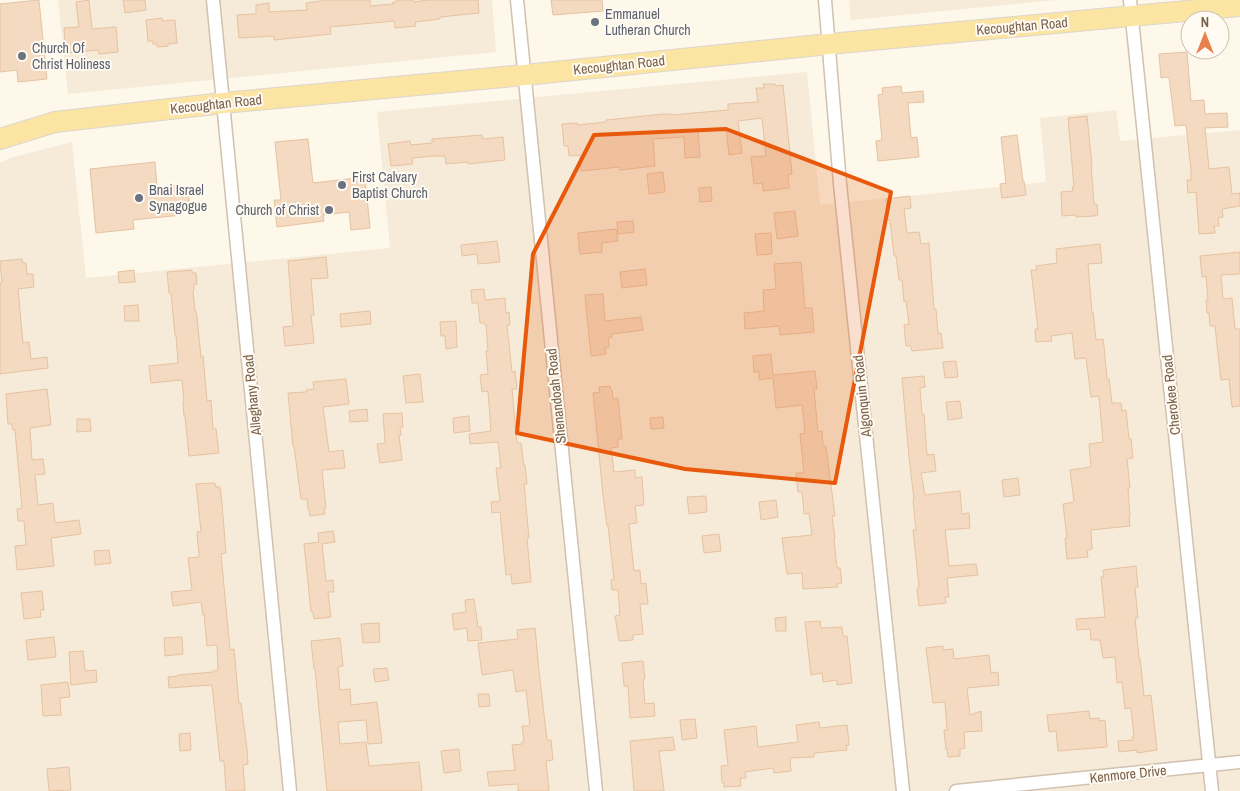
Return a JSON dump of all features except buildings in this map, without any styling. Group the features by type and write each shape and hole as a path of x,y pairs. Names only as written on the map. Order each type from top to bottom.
{"main road":[{"name":"Kecoughtan Road","path":"0,139 55,122 223,103 829,44 1131,8 1240,6"}],"street":[{"name":"Alleghany Road","path":"213,0 290,791"},
{"name":"Shenandoah Road","path":"517,0 596,791"},
{"name":"Algonquin Road","path":"825,0 840,184 903,791"},
{"name":"Cherokee Road","path":"1131,8 1212,791"},
{"name":"Kenmore Drive","path":"956,791 1240,762"}],"highlighted area":[{"path":"726,129 891,192 835,483 685,469 517,433 533,254 594,135"}],"shaded area":[{"path":"58,0 492,0 496,52 68,94"},
{"path":"849,0 1056,0 851,20"},
{"path":"807,72 820,205 1046,182 1040,118 1116,110 1120,141 1240,130 1240,791 0,791 0,163 10,158 72,142 86,278 390,248 377,112"}],"place":[{"name":"Emmanuel Lutheran Church","path":"595,22"},
{"name":"Church Of Christ Holiness","path":"22,56"},
{"name":"First Calvary Baptist Church","path":"342,185"},
{"name":"Bnai Israel Synagogue","path":"139,198"},
{"name":"Church of Christ","path":"329,210"}]}
